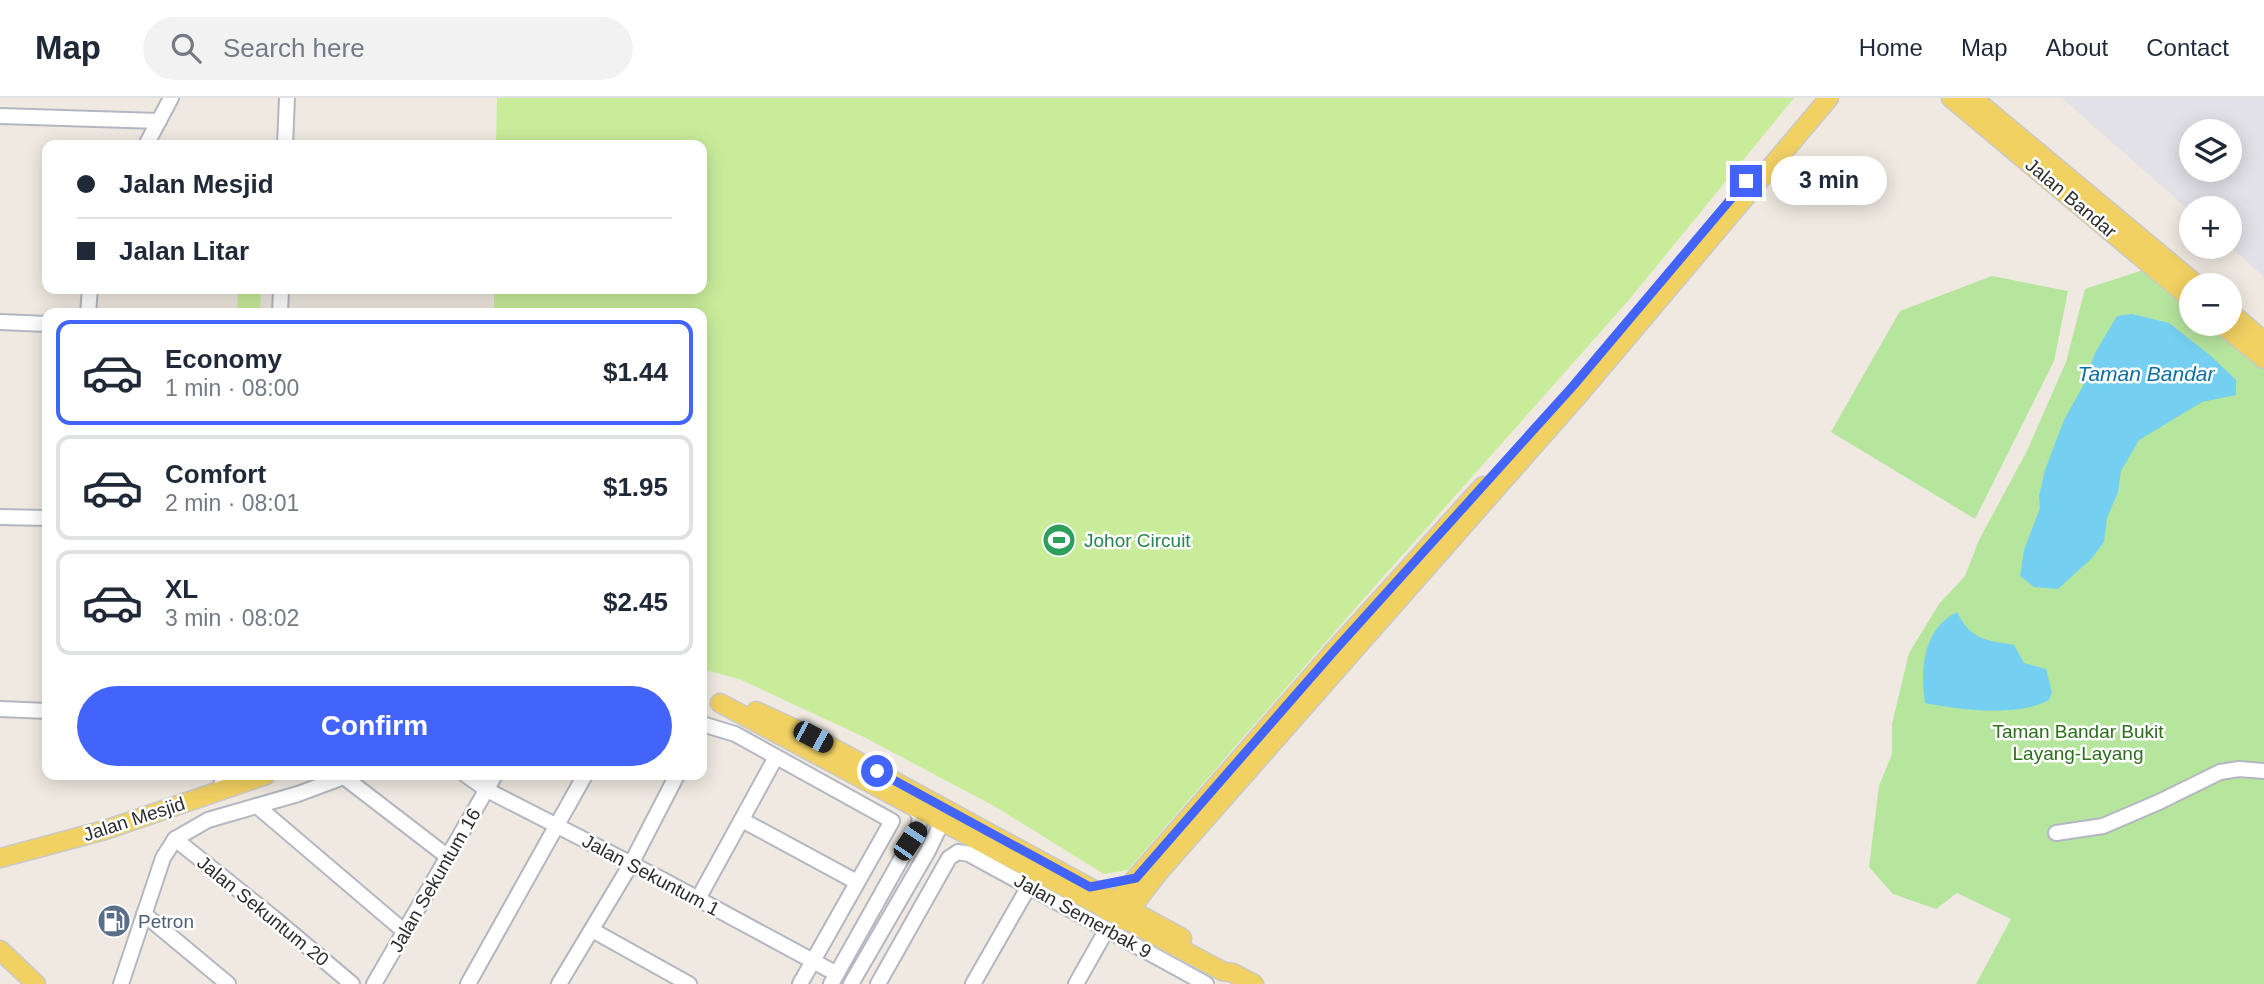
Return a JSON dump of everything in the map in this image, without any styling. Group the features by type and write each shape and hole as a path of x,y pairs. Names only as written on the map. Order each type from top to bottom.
{"main road":[{"path":"1117,914 1334,651 1573,386 1816,98"},
{"path":"1090,887 1144,879 1590,382 1829,98"},
{"name":"Jalan Bandar","path":"1951,98 2179,289"},
{"name":"Jalan Bandar","path":"1973,98 2183,273"},
{"path":"2242,322 2264,341"},
{"path":"2236,336 2264,359"},
{"path":"707,699 752,709 813,737 941,814 1117,914 1222,971 1233,973 1254,984"},
{"path":"720,703 914,806 941,814 1090,887 1117,914 1153,922 1227,964 1233,973"},
{"name":"Jalan Mesjid","path":"0,858 112,828 223,782"},
{"path":"1144,879 1151,895 1153,922"},
{"path":"0,950 36,984"}],"street":[{"path":"149,140 171,98"},
{"path":"285,140 287,98"},
{"path":"0,116 159,121"},
{"path":"0,322 42,324"},
{"path":"0,517 42,518"},
{"path":"0,709 42,711"},
{"path":"707,727 736,734 892,821 800,984"},
{"path":"698,899 776,757"},
{"path":"2056,833 2103,826 2220,772 2239,769 2264,771"},
{"path":"121,984 163,858 175,839 197,824 335,780"},
{"path":"352,780 448,857"},
{"name":"Jalan Sekuntum 1","path":"473,780 487,790 813,961 834,979"},
{"name":"Jalan Sekuntum 16","path":"374,984 492,780"},
{"path":"468,984 581,780"},
{"path":"559,984 631,864 674,780"},
{"path":"257,806 405,932"},
{"path":"834,979 920,823 914,806"},
{"path":"851,984 928,851 941,814"},
{"path":"742,820 853,880"},
{"path":"910,841 924,838 928,851"},
{"name":"Jalan Sekuntum 20","path":"175,839 352,984"},
{"name":"Jalan Semerbak 9","path":"878,984 949,858 958,852 969,854 1029,886 1117,914 1206,984"},
{"path":"973,984 1029,886"},
{"path":"144,914 228,984"},
{"path":"1076,984 1117,914"},
{"path":"592,930 689,984"}],"shaded area":[{"path":"2062,98 2264,98 2264,277 2242,257 2242,196 2179,196 2179,201"}],"green space":[{"name":"Johor Circuit","path":"497,98 1794,98 1628,301 1128,870 1104,874 994,806 862,736 739,679 707,670 707,308 494,308 494,294 707,294 707,140 496,140"},
{"name":"Taman Bandar Bukit Layang-Layang","path":"2152,267 2179,291 2179,336 2231,336 2264,365 2264,984 1976,984 2011,919 1957,893 1936,909 1893,894 1869,867 1879,786 1892,754 1892,724 1909,653 1939,604 1965,576 1979,540 2027,451 2066,362 2085,289"},
{"path":"1992,276 2068,291 2054,361 1975,519 1831,432 1900,311"},
{"path":"238,294 261,294 260,308 237,308"}],"water":[{"name":"Taman Bandar","path":"2132,314 2169,323 2179,331 2179,336 2186,336 2236,380 2236,395 2202,402 2139,440 2121,471 2118,492 2107,518 2104,542 2091,559 2058,589 2034,587 2020,576 2024,550 2040,508 2039,496 2045,470 2064,420 2083,386 2095,353 2117,316"},
{"path":"1957,612 1968,628 1980,637 2014,645 2024,663 2046,669 2052,693 2049,700 2021,709 2005,710 1971,710 1925,703 1923,677 1926,651 1937,629"}],"place":[{"name":"Johor Circuit","path":"1059,540"},
{"name":"Petron","path":"114,921"}],"route":[{"path":"877,771 1090,887 1136,878 1334,651 1573,386 1746,181"}]}
